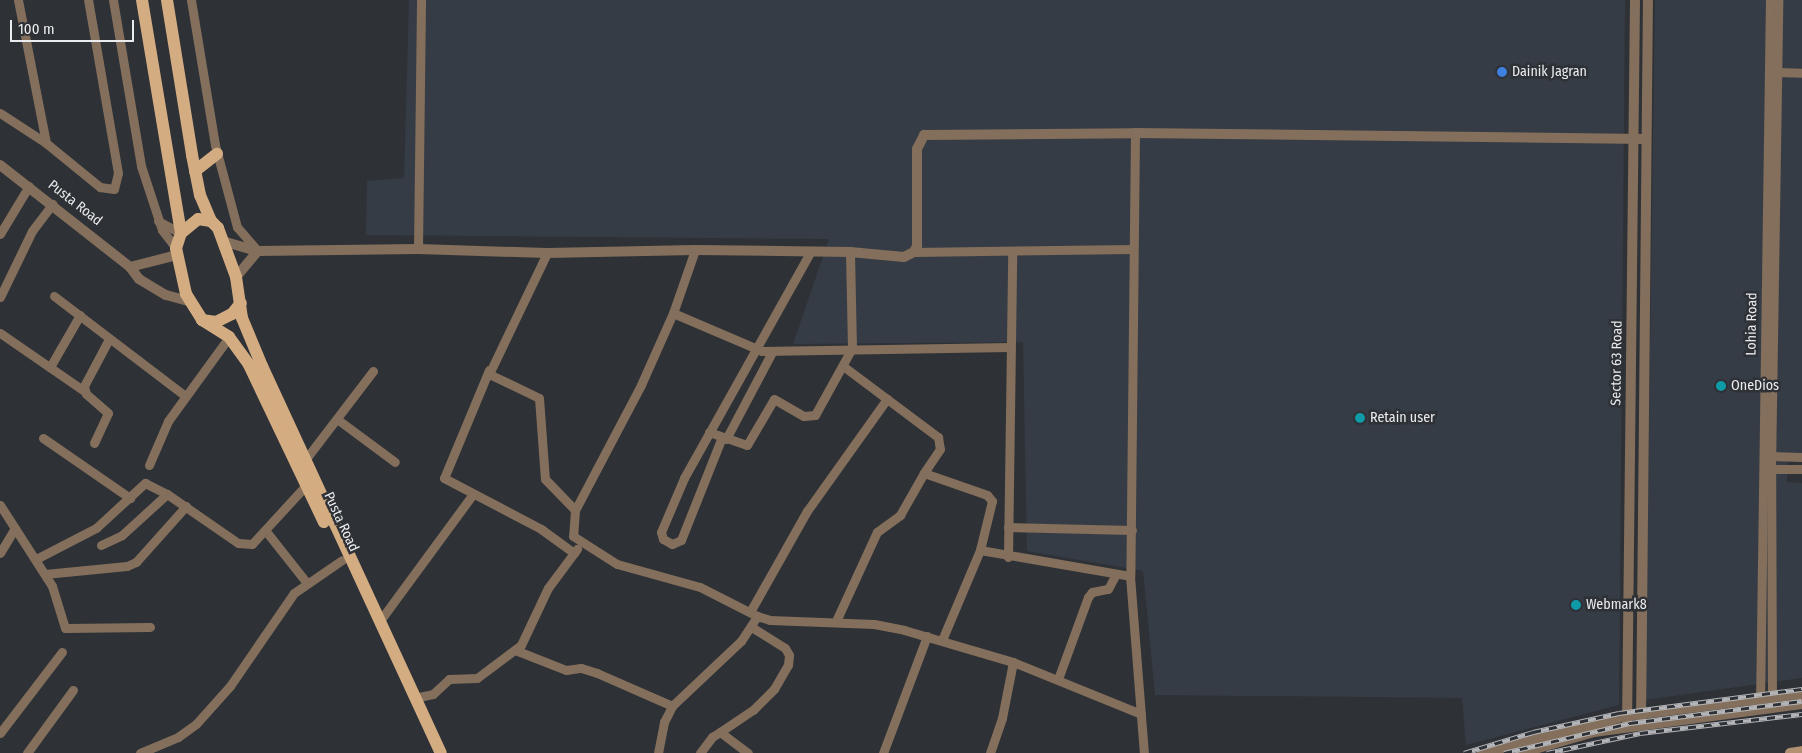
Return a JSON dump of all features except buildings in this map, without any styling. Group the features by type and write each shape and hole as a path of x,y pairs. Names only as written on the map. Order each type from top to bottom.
{"main road":[{"path":"142,0 181,233 177,251 189,301 202,320 216,322 232,314 242,303"},
{"name":"Pusta Road","path":"167,0 195,172 211,221 218,228 236,277 242,303 242,318 305,460 310,480 342,560 431,753"},
{"path":"195,172 217,154"},
{"path":"181,233 198,219 211,221"},
{"name":"Pusta Road","path":"202,320 229,337 259,383 310,480 441,753"},
{"path":"1790,753 1802,751"}],"street":[{"path":"18,0 46,144"},
{"path":"0,113 46,144 100,187 108,190 118,185 88,0"},
{"path":"113,0 141,166 158,221 177,251 130,267"},
{"path":"191,0 217,154 237,227 258,251"},
{"path":"418,249 421,0"},
{"name":"Sector 63 Road","path":"1627,721 1634,0"},
{"name":"Sector 63 Road","path":"1641,719 1648,0"},
{"name":"Lohia Road","path":"1760,703 1770,0"},
{"name":"Lohia Road","path":"1772,702 1770,469 1778,0"},
{"path":"1777,72 1802,73"},
{"path":"1135,133 1130,576 1144,753"},
{"path":"914,252 918,238 918,142 924,135 1135,133 1646,139"},
{"name":"Pusta Road","path":"0,165 130,267 140,279 166,295 189,301"},
{"path":"0,234 29,186"},
{"path":"0,297 32,231 52,204"},
{"path":"158,221 181,233"},
{"path":"222,241 258,251 418,249 547,253 695,250 850,252 904,257 914,252 1012,253 1133,249"},
{"path":"695,250 673,313 641,385 575,510 571,531 573,536 617,564 700,587 753,614 770,620 836,621 874,624 927,636 1014,662 1141,714"},
{"path":"236,277 258,251"},
{"path":"772,352 724,438 680,540 672,544 662,539 663,525 709,432 754,348 810,252"},
{"path":"709,432 747,445 774,399 804,416 815,415 852,348 850,252"},
{"path":"547,253 489,370 444,478 541,529 574,553"},
{"path":"1008,557 1012,253"},
{"path":"54,296 184,395"},
{"path":"673,313 754,348 772,352 852,348 1010,347"},
{"path":"50,367 80,315"},
{"path":"0,334 84,390 108,413 94,443"},
{"path":"149,465 168,421 184,395 229,337"},
{"path":"84,390 109,339"},
{"path":"836,621 877,532 900,514 940,449 938,437 843,366"},
{"path":"489,370 492,378 539,398 545,479 575,510"},
{"path":"305,460 373,371"},
{"path":"658,753 664,722 672,706 752,627 753,614 807,510 887,399"},
{"path":"337,419 395,462"},
{"path":"43,438 130,498"},
{"path":"1771,456 1802,457"},
{"path":"1770,469 1802,469"},
{"path":"924,473 987,495 992,501 980,550 942,640"},
{"path":"36,559 96,528 145,483 186,506 243,545 252,544 310,480"},
{"path":"101,545 122,535 167,494"},
{"path":"379,622 473,494"},
{"path":"0,506 45,574 60,605 65,628 150,627"},
{"path":"45,574 127,566 144,555 186,506"},
{"path":"1008,527 1132,530"},
{"path":"0,552 15,528"},
{"path":"265,530 306,582"},
{"path":"414,698 433,694 449,679 477,678 516,650 527,637 548,588 582,543"},
{"path":"980,550 1008,557 1130,576"},
{"path":"140,753 178,737 213,707 283,605 306,582 342,560"},
{"path":"1058,679 1088,597 1092,592 1108,589 1116,574"},
{"path":"700,753 712,737 753,710 774,689 788,665 789,656 785,648 752,627"},
{"path":"882,753 927,636"},
{"path":"516,650 566,670 581,668 596,672 672,706"},
{"path":"0,733 62,652"},
{"path":"990,753 1002,718 1014,662"},
{"path":"1627,674 1640,674"},
{"path":"27,753 74,690"},
{"path":"1772,702 1802,694"},
{"path":"1482,753 1627,721 1760,703 1802,704"},
{"path":"1521,753 1627,721"},
{"path":"720,732 748,753"}],"shaded area":[{"path":"409,0 1625,0 1619,705 1466,745 1462,698 1155,695 1143,571 1027,551 1023,342 793,344 829,239 366,235 367,181 404,178"},
{"path":"1655,0 1802,0 1802,453 1788,453 1787,482 1802,483 1802,678 1645,700"}],"railway":[{"path":"1464,753 1533,732 1619,713 1802,689"},
{"path":"1504,753 1630,723 1802,701"},
{"path":"1547,753 1640,733 1802,714"}],"place":[{"name":"Dainik Jagran","path":"1502,72"},
{"name":"OneDios","path":"1721,386"},
{"name":"Retain user","path":"1360,418"},
{"name":"Webmark8","path":"1576,605"}]}
